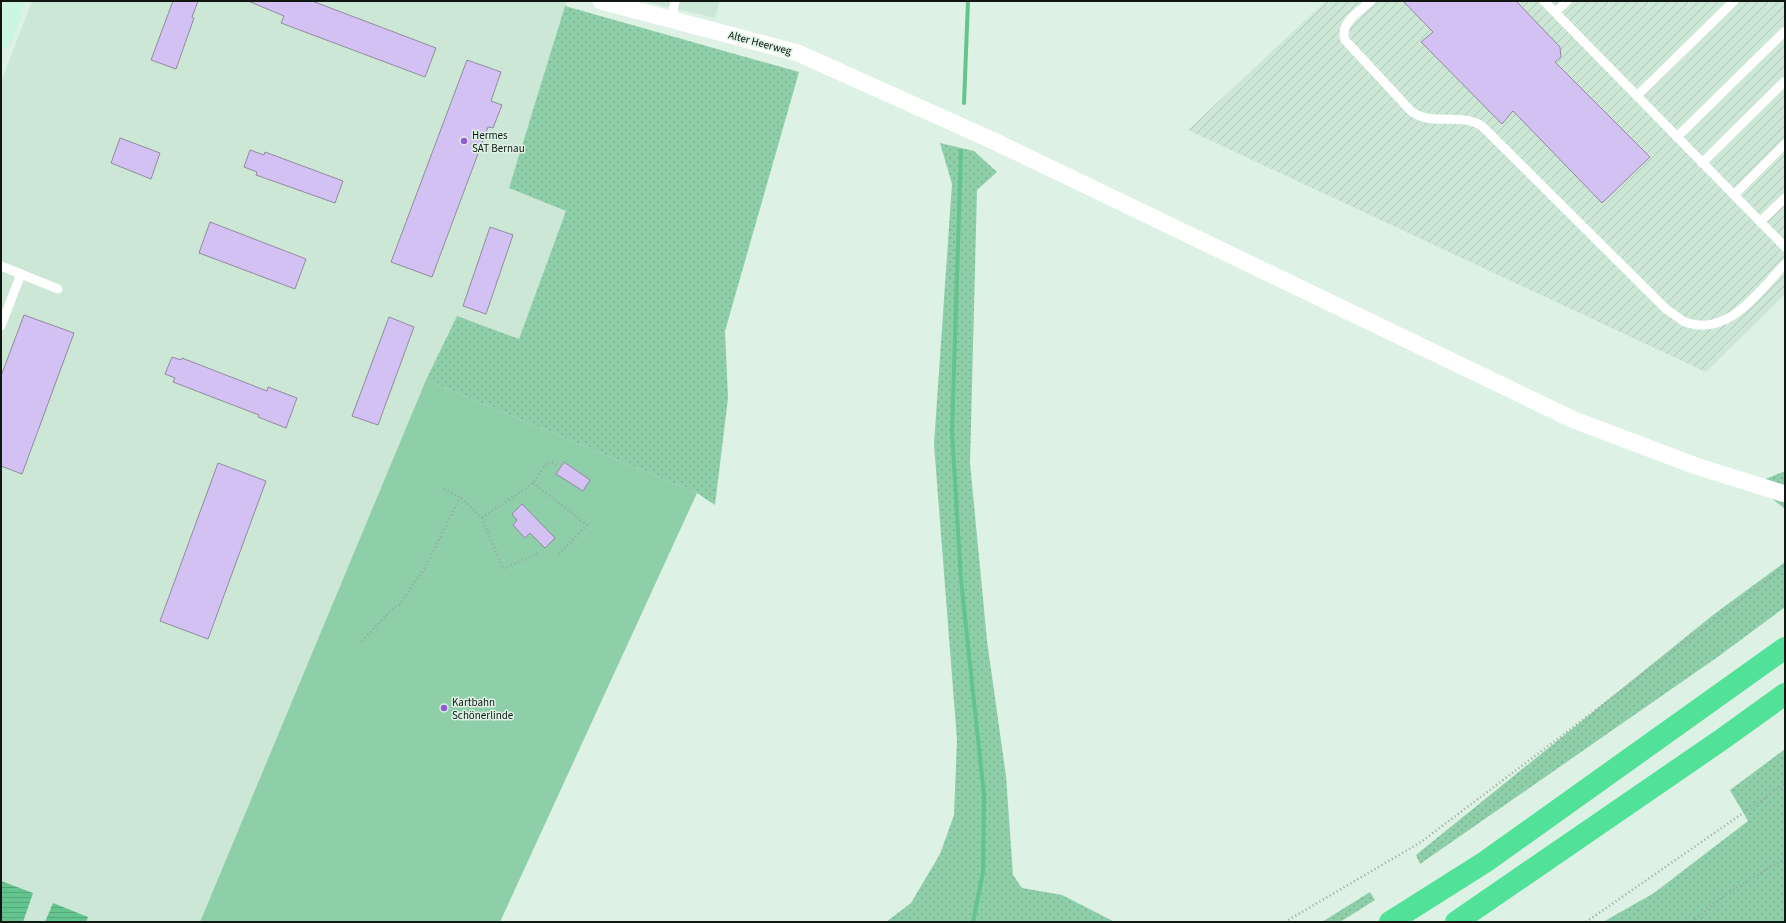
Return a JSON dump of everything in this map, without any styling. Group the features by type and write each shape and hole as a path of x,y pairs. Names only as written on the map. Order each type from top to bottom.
{"highway":[{"path":"1390,922 1485,862 1785,648"},
{"path":"1456,922 1721,740 1785,694"}],"main road":[{"path":"1,38 15,1"}],"street":[{"name":"Alter Heerweg","path":"601,1 798,53 996,142 1574,420 1696,466 1785,494"}],"lane":[{"path":"671,20 675,1"},
{"path":"1371,1 1344,27 1342,34 1345,40 1411,111 1418,116 1467,119 1475,121 1482,126 1667,310 1685,322 1702,325 1716,324 1730,319 1741,310 1785,264"},
{"path":"1544,1 1785,247"},
{"path":"1555,12 1567,1"},
{"path":"1637,96 1734,1"},
{"path":"1677,137 1785,31"},
{"path":"1702,163 1785,81"},
{"path":"1734,195 1785,144"},
{"path":"1760,222 1785,198"},
{"path":"1,266 58,289"},
{"path":"1,326 21,274"}],"path":[{"path":"482,518 533,483 547,462 558,466"},
{"path":"533,483 587,525 559,554"},
{"path":"444,489 460,497 482,518 503,569 538,553"},
{"path":"362,642 394,607 399,605 426,566 460,497"},
{"path":"1285,922 1422,842 1785,567"},
{"path":"1586,922 1785,784"},
{"path":"1692,922 1722,898 1785,858"}],"shaded area":[{"path":"32,1 567,1 509,188 566,211 519,340 457,317 426,380 200,922 1,922 1,82"},
{"path":"643,1 720,1 715,18"},
{"path":"1326,1 1785,1 1785,294 1706,372 1188,130"},
{"path":"565,6 799,72 725,331 728,398 715,505 697,493 426,380 457,316 519,339 566,211 509,188"},
{"path":"940,143 974,151 997,172 977,190 970,463 987,641 1006,776 1013,875 1022,888 1062,895 1115,922 886,922 911,903 940,854 954,815 957,740 934,444 952,184"},
{"name":"Kartbahn Schönerlinde","path":"426,380 697,493 500,922 200,922"},
{"path":"1785,471 1785,509 1754,484"},
{"path":"1785,562 1785,607 1719,656 1420,864 1416,855 1713,615"},
{"path":"1785,749 1785,922 1603,922 1654,893 1748,821 1730,790"},
{"path":"1,881 33,893 23,922 1,922"},
{"path":"1370,892 1375,900 1340,922 1322,922"},
{"path":"53,903 88,917 86,922 45,922"}],"building":[{"path":"173,1 198,1 192,17 194,18 176,69 151,60"},
{"path":"248,1 312,1 436,48 425,77 281,23 284,16"},
{"path":"1403,1 1516,1 1560,47 1561,57 1555,62 1650,157 1602,203 1513,111 1502,124 1421,42 1433,32"},
{"path":"467,60 501,72 491,101 502,105 493,128 488,127 432,277 391,262"},
{"path":"120,138 160,153 151,179 111,163"},
{"path":"250,150 264,155 265,152 343,181 335,203 256,175 257,172 244,167"},
{"path":"210,222 306,259 295,289 199,253"},
{"path":"490,227 513,235 486,314 463,306"},
{"path":"24,315 74,333 22,474 1,466 1,376"},
{"path":"389,317 414,327 378,425 352,416"},
{"path":"172,357 181,360 182,358 267,391 268,387 297,398 286,428 258,417 259,415 173,382 175,378 165,374"},
{"path":"564,462 590,480 583,491 556,474"},
{"path":"218,463 266,481 208,639 160,621"},
{"path":"522,504 555,538 545,548 530,533 525,538 513,525 517,520 512,514"}],"waterway":[{"path":"964,103 968,1"},
{"path":"961,151 952,432 961,580 984,795 983,872 973,922"}],"place":[{"name":"Hermes SAT Bernau","path":"464,141"},
{"name":"Kartbahn Schönerlinde","path":"444,708"}]}
